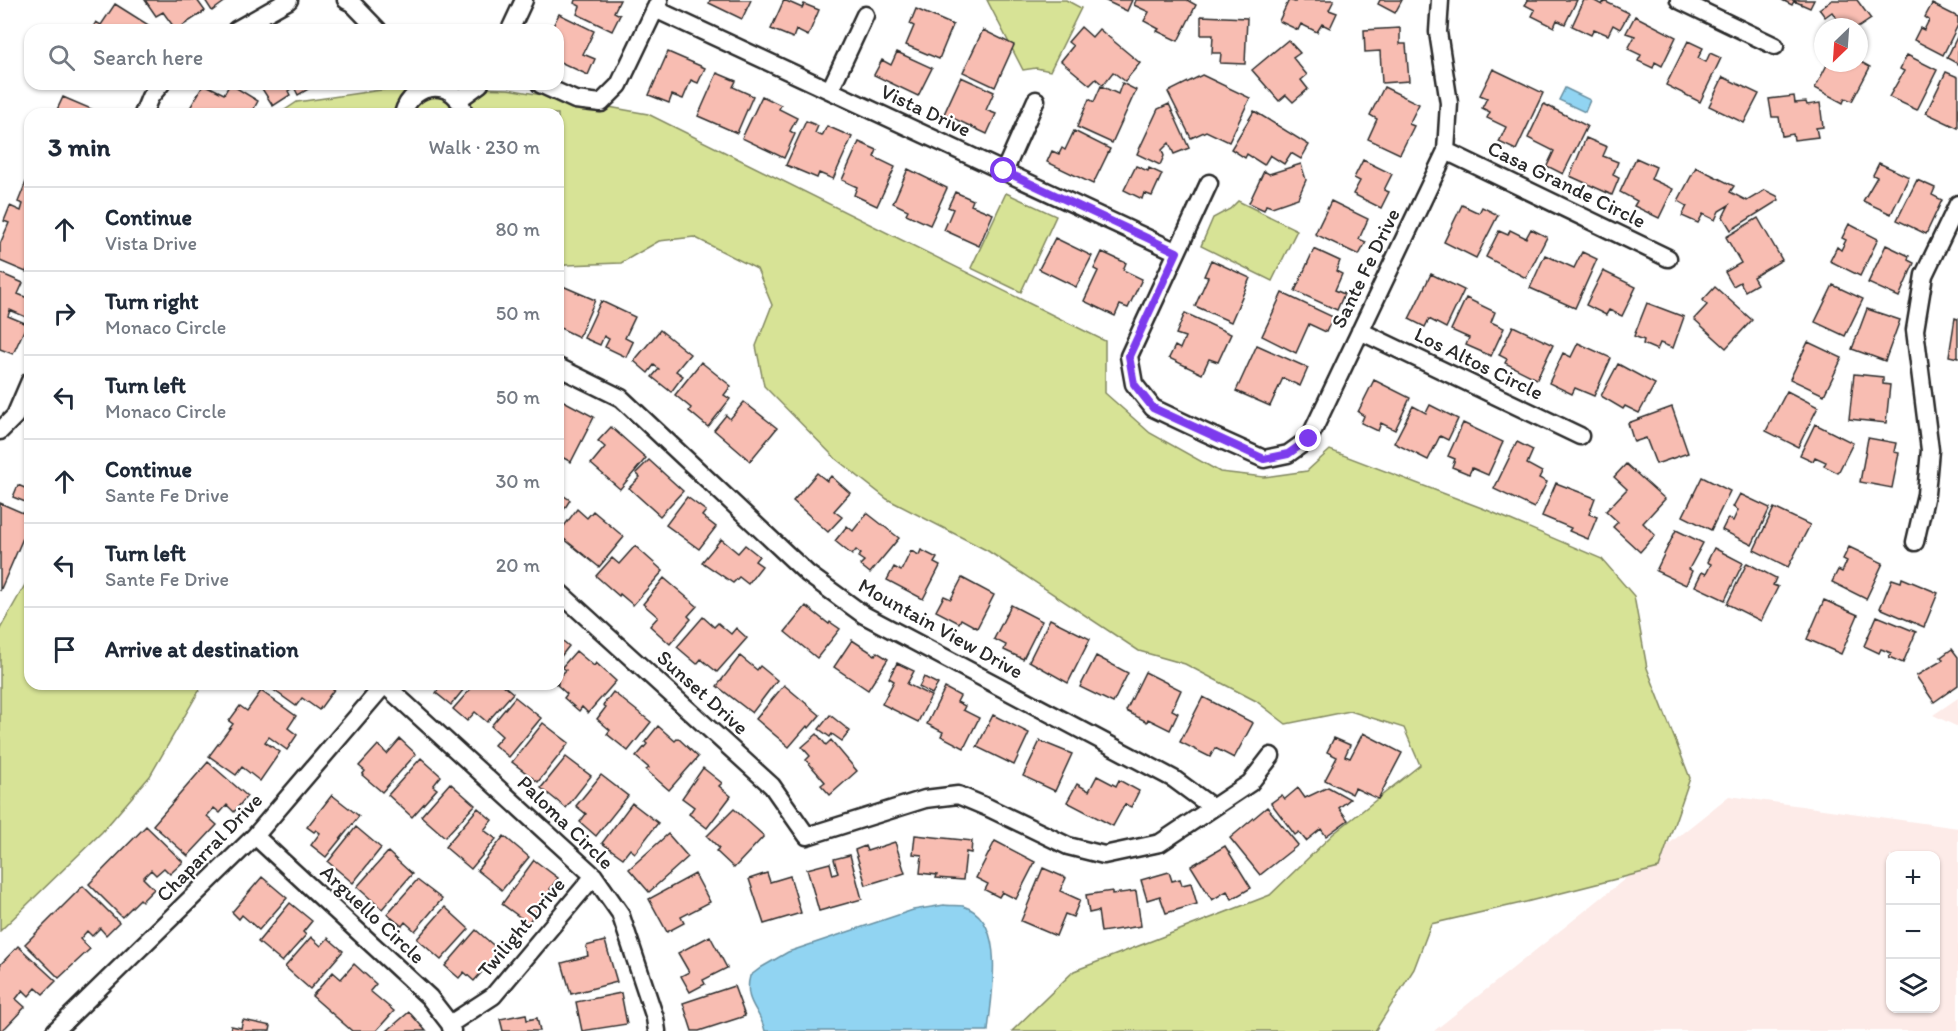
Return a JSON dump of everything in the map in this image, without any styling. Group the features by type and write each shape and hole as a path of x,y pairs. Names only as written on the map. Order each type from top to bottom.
{"street":[{"path":"247,24 289,0"},
{"path":"346,0 352,3 372,24"},
{"path":"513,24 524,0"},
{"name":"Sante Fe Drive","path":"1209,183 1129,356 1132,378 1134,384 1153,408 1264,459 1288,454 1309,439 1446,151 1449,103 1438,32 1440,0"},
{"path":"1679,0 1775,46"},
{"path":"553,90 575,100 601,103 619,85 657,4"},
{"name":"Vista Drive","path":"657,4 830,90 1177,252"},
{"path":"830,90 865,15"},
{"path":"146,108 156,90"},
{"path":"405,108 417,90"},
{"path":"444,90 453,94 461,107 475,90"},
{"path":"1004,171 1036,100"},
{"name":"Casa Grande Circle","path":"1446,151 1668,258"},
{"path":"1915,542 1926,494 1930,450 1915,330 1924,275 1958,204"},
{"name":"Los Altos Circle","path":"1360,331 1580,436"},
{"name":"Mountain View Drive","path":"564,370 621,398 808,574 864,615 1174,779 1212,807"},
{"path":"0,431 15,416 24,395"},
{"name":"Sunset Drive","path":"564,596 772,786 807,836 925,799 958,795 1068,846 1104,855 1160,843 1212,807"},
{"name":"Chaparral Drive","path":"55,1031 255,836 380,690"},
{"name":"Paloma Circle","path":"392,690 594,876 620,913 655,1018 657,1031"},
{"path":"1212,807 1250,783 1271,756"},
{"name":"Arguello Circle","path":"255,836 429,997 451,1028"},
{"name":"Twilight Drive","path":"451,1028 493,996 594,876"}],"shaded area":[{"path":"1958,698 1958,727 1933,715"},
{"path":"1729,796 1958,828 1958,1031 1434,1031"}],"green space":[{"path":"987,0 1066,0 1081,8 1050,71 1036,68 1023,70"},
{"path":"381,90 514,90 648,114 1105,341 1105,393 1150,433 1220,472 1264,477 1307,471 1330,450 1487,510 1602,559 1634,596 1647,668 1690,778 1659,868 1431,924 1414,969 1375,1031 1012,1031 1074,971 1270,895 1333,834 1420,765 1404,728 1350,711 1286,724 1256,701 1185,664 1139,651 988,551 887,499 836,459 764,386 756,346 772,305 757,269 694,237 659,241 621,263 564,266 564,108 288,108 297,102"},
{"path":"1006,193 1056,216 1021,292 971,268"},
{"path":"1238,201 1297,230 1272,281 1201,246 1213,218 1230,209"},
{"path":"24,587 24,690 200,690 150,776 102,832 0,931 0,629"}],"water":[{"path":"1565,88 1590,100 1585,112 1559,100"},
{"path":"944,905 963,906 977,914 986,927 994,961 988,1031 765,1031 750,999 748,985 750,976 762,967 788,952 913,910"}],"building":[{"path":"145,0 197,0 205,11 185,24 172,24 163,12 156,16"},
{"path":"205,0 227,0 212,11"},
{"path":"575,0 620,0 614,12 620,15 612,31 577,14 580,6 574,3"},
{"path":"710,0 751,0 742,19 709,3"},
{"path":"784,0 802,8 804,4 819,10 808,36 796,30 793,38 771,29"},
{"path":"1104,0 1132,0 1127,11"},
{"path":"1136,0 1187,0 1196,5 1178,41 1157,31 1159,29 1144,21 1149,12 1134,5"},
{"path":"1289,0 1295,2 1296,0 1334,0 1329,10 1337,13 1330,28 1322,24 1317,32 1301,24 1298,30 1279,21"},
{"path":"1380,0 1402,0 1395,13 1378,4"},
{"path":"1528,0 1577,0 1565,24 1557,20 1554,27 1532,16 1535,10 1525,5"},
{"path":"1584,0 1593,0 1602,5 1604,1 1629,13 1620,29 1613,25 1608,35 1594,29 1591,35 1572,26"},
{"path":"1782,0 1814,0 1810,8 1794,1 1792,5"},
{"path":"1832,0 1857,0 1871,19 1868,21 1868,18 1836,18 1832,12 1825,17 1819,9"},
{"path":"115,4 147,24 102,24"},
{"path":"1932,4 1958,17 1958,25 1943,55 1914,40 1920,28 1924,30 1929,20 1925,17"},
{"path":"916,9 953,25 939,59 906,45 914,26 910,24"},
{"path":"559,14 594,31 583,54 595,59 588,75 564,64 564,24 554,24"},
{"path":"1201,16 1247,18 1245,64 1220,63 1221,53 1212,53 1213,35 1201,35"},
{"path":"1635,16 1676,37 1662,66 1655,62 1653,68 1638,61 1641,55 1628,49 1635,36 1626,33"},
{"path":"1081,27 1092,37 1099,29 1140,63 1125,81 1113,72 1103,85 1096,79 1090,85 1061,61 1073,46 1068,42"},
{"path":"1400,28 1400,44 1406,44 1409,81 1382,83 1380,51 1365,52 1364,30"},
{"path":"983,30 1014,45 995,87 963,72"},
{"path":"1958,35 1958,64 1947,58"},
{"path":"1288,40 1300,53 1293,58 1307,75 1301,80 1308,89 1293,102 1286,95 1279,101 1252,70"},
{"path":"1688,41 1703,48 1698,58 1706,62 1710,53 1721,58 1700,102 1666,85"},
{"path":"668,52 705,68 698,83 691,80 683,99 672,95 669,103 649,95"},
{"path":"897,52 932,68 918,96 874,75 882,60 891,65"},
{"path":"1907,55 1937,70 1917,110 1889,97 1904,71 1900,69"},
{"path":"1493,69 1543,93 1516,150 1499,142 1506,127 1487,118 1490,112 1482,108 1487,98 1480,95"},
{"path":"1823,72 1867,72 1852,101 1845,98 1843,103 1815,88"},
{"path":"1946,72 1958,77 1958,128 1926,113"},
{"path":"717,73 736,81 733,87 753,96 737,133 698,116"},
{"path":"1202,75 1250,98 1229,142 1206,131 1191,138 1168,92"},
{"path":"961,77 994,92 986,110 996,114 987,134 944,114"},
{"path":"1723,77 1759,94 1744,123 1709,106"},
{"path":"1122,83 1136,90 1112,143 1077,127 1089,99 1094,102 1101,86 1118,94"},
{"path":"1384,87 1419,104 1409,124 1414,126 1400,154 1368,139 1377,119 1370,115"},
{"path":"200,90 216,90 224,94 226,90 240,90 258,101 254,108 190,108"},
{"path":"263,90 290,90 290,95 273,106"},
{"path":"296,90 307,90 298,95"},
{"path":"762,96 781,105 779,109 797,118 790,131 795,134 784,158 742,138"},
{"path":"1794,96 1795,103 1806,102 1807,105 1820,103 1823,127 1816,128 1818,137 1794,140 1793,134 1782,136 1779,117 1772,117 1769,99"},
{"path":"63,97 89,108 58,108"},
{"path":"1169,104 1189,148 1174,154 1169,143 1162,150 1164,156 1160,165 1137,154 1158,109"},
{"path":"1544,104 1587,126 1563,174 1547,166 1554,151 1528,138"},
{"path":"1254,111 1309,145 1301,159 1291,153 1284,164 1270,155 1264,165 1247,154 1245,158 1231,149"},
{"path":"806,121 818,126 815,133 822,136 827,126 852,137 833,179 819,173 817,178 786,165"},
{"path":"1074,131 1110,149 1093,184 1047,162 1052,151 1059,154 1062,148 1065,150"},
{"path":"1586,138 1607,147 1603,156 1618,162 1613,175 1619,178 1612,195 1570,176"},
{"path":"859,142 877,150 874,157 895,167 877,206 854,195 857,187 842,180"},
{"path":"1636,158 1656,167 1651,179 1673,189 1659,218 1634,206 1637,201 1620,192"},
{"path":"1363,160 1392,174 1384,190 1389,192 1381,208 1353,194 1360,181 1354,178"},
{"path":"1879,163 1909,177 1891,214 1863,201 1877,177 1873,175"},
{"path":"1301,164 1306,180 1298,198 1272,207 1266,205 1264,210 1249,203 1264,171 1269,174"},
{"path":"1136,166 1148,171 1149,168 1162,174 1152,196 1144,193 1142,199 1124,190"},
{"path":"1696,167 1734,186 1730,192 1747,201 1765,190 1777,196 1779,200 1731,230 1723,217 1729,205 1719,211 1715,220 1703,214 1698,223 1682,216 1687,206 1678,201"},
{"path":"908,169 947,188 930,225 906,214 908,210 893,203"},
{"path":"1917,180 1935,188 1932,195 1942,200 1926,234 1897,220"},
{"path":"24,187 24,271 0,261 0,244 9,223 4,221 10,206 21,211 23,204 18,202"},
{"path":"955,192 973,200 971,205 993,214 979,246 944,230 953,209 948,207"},
{"path":"1331,201 1368,219 1359,239 1366,242 1359,255 1315,234"},
{"path":"1462,205 1479,213 1482,207 1498,215 1476,258 1444,242"},
{"path":"1758,218 1782,260 1753,277 1757,284 1745,291 1740,282 1733,286 1725,272 1741,263 1726,237"},
{"path":"1849,224 1878,239 1860,276 1830,261 1837,247 1841,250 1846,240 1842,238"},
{"path":"1531,229 1547,237 1526,278 1486,257 1499,231 1508,235 1510,230 1526,238"},
{"path":"1055,238 1092,256 1076,287 1039,269"},
{"path":"1886,245 1909,256 1908,260 1914,263 1899,297 1868,283"},
{"path":"1314,249 1340,261 1336,271 1342,274 1335,290 1344,294 1337,310 1295,291"},
{"path":"1102,252 1126,263 1123,270 1142,279 1128,308 1120,305 1115,316 1084,301 1098,271 1094,269"},
{"path":"1582,252 1597,259 1575,308 1530,288 1545,255 1574,268"},
{"path":"1211,260 1250,278 1231,322 1195,306 1208,277 1204,276"},
{"path":"1603,271 1636,287 1622,316 1609,310 1606,315 1586,305"},
{"path":"0,273 23,283 18,294 24,296 24,316 10,310 8,316 24,323 24,330 13,354 0,349"},
{"path":"1431,274 1464,290 1446,328 1429,319 1425,327 1409,319"},
{"path":"1833,285 1863,299 1845,336 1815,322"},
{"path":"564,287 595,300 579,337 564,330"},
{"path":"1715,287 1752,320 1726,348 1694,319 1707,305 1703,300"},
{"path":"1282,293 1333,317 1326,332 1309,324 1296,353 1262,336"},
{"path":"1466,298 1495,312 1491,322 1504,328 1491,356 1466,345 1469,338 1451,330"},
{"path":"601,301 635,317 625,338 633,342 626,357 605,347 609,339 604,336 600,345 584,338"},
{"path":"1647,303 1684,317 1673,348 1660,343 1657,350 1643,344 1644,340 1634,336"},
{"path":"1867,309 1900,320 1885,361 1852,349"},
{"path":"1185,313 1231,334 1218,362 1209,359 1202,374 1169,358 1175,346 1180,349 1185,337 1176,334"},
{"path":"1955,318 1958,319 1958,358 1949,356"},
{"path":"1513,326 1553,345 1537,379 1505,363 1507,359 1499,355"},
{"path":"660,330 690,354 676,371 683,376 671,392 652,377 659,369 654,365 648,373 634,361"},
{"path":"1808,342 1842,358 1824,395 1790,379"},
{"path":"1578,343 1611,358 1594,396 1575,388 1572,394 1549,383 1563,353 1571,357"},
{"path":"1257,345 1308,368 1300,386 1283,378 1270,406 1236,391"},
{"path":"701,362 731,386 724,395 730,399 708,427 689,411 691,408 675,395"},
{"path":"1618,364 1655,384 1639,413 1625,406 1623,409 1601,396"},
{"path":"1854,374 1883,377 1883,384 1890,385 1886,423 1849,419"},
{"path":"1374,380 1410,398 1395,430 1381,423 1378,431 1361,423 1364,416 1358,412"},
{"path":"1787,391 1818,407 1798,447 1766,431"},
{"path":"564,401 594,417 571,462 564,458"},
{"path":"744,402 777,428 750,461 714,430 726,415 730,419"},
{"path":"1430,405 1458,419 1448,440 1440,436 1428,460 1394,443 1413,406 1426,413"},
{"path":"1672,407 1688,453 1656,464 1646,438 1634,442 1628,423"},
{"path":"1463,423 1503,442 1488,475 1472,468 1469,474 1452,467 1455,459 1448,456"},
{"path":"1815,424 1853,443 1838,473 1824,466 1826,462 1815,457 1813,461 1800,455"},
{"path":"611,427 646,458 620,489 591,464 605,447 598,441"},
{"path":"1868,438 1896,443 1894,452 1899,453 1892,488 1860,482"},
{"path":"1517,442 1533,450 1527,464 1542,472 1539,478 1547,482 1534,508 1494,489"},
{"path":"649,460 683,491 660,516 629,488 640,477 636,473"},
{"path":"1626,464 1665,499 1643,523 1655,535 1640,552 1613,527 1618,522 1606,511 1627,489 1614,477"},
{"path":"817,473 827,481 831,476 850,493 834,511 842,517 828,532 793,501"},
{"path":"1702,477 1730,491 1711,530 1683,516"},
{"path":"1556,483 1595,498 1589,514 1597,517 1588,539 1569,531 1571,528 1542,516"},
{"path":"18,485 24,488 24,502 13,497"},
{"path":"1740,494 1770,508 1752,545 1722,530 1728,518 1733,521 1738,510 1733,507"},
{"path":"564,496 570,500 564,510"},
{"path":"687,497 706,511 702,516 716,527 699,549 666,525"},
{"path":"0,503 24,513 24,536 0,591"},
{"path":"1774,508 1810,525 1788,567 1754,550"},
{"path":"577,509 587,518 593,511 624,537 599,567 564,539 564,526"},
{"path":"867,513 899,538 870,573 860,565 864,561 858,557 861,554 856,550 852,555 835,541 847,526 853,531"},
{"path":"1676,530 1703,543 1689,569 1692,571 1686,585 1656,571"},
{"path":"721,539 738,553 745,545 759,556 755,561 762,566 748,584 739,577 733,583 702,562"},
{"path":"635,546 663,571 633,605 596,576 612,558 619,564"},
{"path":"1849,547 1883,563 1866,599 1832,582 1838,570 1842,572 1847,561 1843,559"},
{"path":"1714,548 1743,563 1725,600 1695,586 1702,572 1706,574 1711,564 1707,562"},
{"path":"921,550 937,558 934,563 940,566 923,599 887,580 894,567 901,571 911,551 919,555"},
{"path":"1747,563 1776,578 1773,585 1778,587 1761,621 1727,604"},
{"path":"664,578 697,606 688,616 691,619 670,644 650,626 658,617 643,604"},
{"path":"962,578 994,595 977,628 961,619 959,623 936,611 944,596 951,599"},
{"path":"1902,578 1938,593 1924,627 1880,608 1892,579 1901,582"},
{"path":"1824,600 1858,615 1841,654 1807,639"},
{"path":"1011,605 1042,621 1023,659 1004,650 1006,645 994,639"},
{"path":"806,606 829,624 830,622 840,629 817,658 785,632"},
{"path":"1877,616 1916,632 1903,663 1889,657 1891,653 1881,649 1879,653 1864,646"},
{"path":"703,617 714,627 718,623 731,634 736,628 747,638 717,672 701,659 697,664 677,647"},
{"path":"1050,619 1090,639 1068,683 1029,661"},
{"path":"852,640 875,655 877,652 888,659 868,690 834,667"},
{"path":"564,642 569,646 564,652"},
{"path":"1952,649 1958,657 1958,685 1934,702 1916,676 1943,660 1941,657"},
{"path":"576,651 594,666 596,663 616,681 588,713 582,707 579,711 564,698 567,694 563,690 566,670 564,665"},
{"path":"740,656 757,670 760,666 777,680 752,713 717,686"},
{"path":"1096,656 1128,673 1113,703 1080,687"},
{"path":"897,663 914,671 907,684 931,696 918,722 882,704 894,681 889,678"},
{"path":"1145,672 1181,690 1172,710 1178,713 1170,730 1126,711"},
{"path":"924,677 938,684 932,694 919,687"},
{"path":"784,685 820,715 789,747 756,719"},
{"path":"945,688 960,696 957,702 965,706 963,710 979,718 964,748 941,736 943,732 927,724"},
{"path":"274,690 334,690 319,710 302,698 296,706"},
{"path":"438,690 463,690 451,705 436,693"},
{"path":"470,690 509,690 513,693 487,722 475,712 467,721 453,709"},
{"path":"261,691 296,716 288,728 297,735 287,750 269,737 265,742 280,752 260,781 242,767 236,775 209,756 233,724 229,721 240,706 247,711"},
{"path":"613,692 651,722 628,751 607,734 610,730 597,719 606,707 603,705"},
{"path":"515,697 541,718 509,757 494,745 502,736 491,726"},
{"path":"1203,697 1253,723 1234,758 1215,748 1210,757 1180,742"},
{"path":"830,715 850,731 842,741 832,734 830,737 819,729"},
{"path":"993,715 1029,733 1014,765 977,747"},
{"path":"543,723 569,743 538,782 512,762"},
{"path":"658,726 675,741 678,738 698,757 669,790 646,770 649,768 636,757"},
{"path":"1363,733 1402,753 1378,799 1355,788 1352,794 1325,780 1337,757 1327,752 1334,738 1350,745 1345,756 1350,758"},
{"path":"817,734 826,745 831,740 857,771 830,795 821,785 825,782 806,760 810,756 802,747"},
{"path":"400,739 416,754 382,792 362,775 365,771 359,766 378,745 387,754"},
{"path":"1040,741 1072,754 1055,791 1023,776"},
{"path":"566,757 591,776 566,808 541,788"},
{"path":"421,758 441,776 433,786 437,789 412,817 388,795"},
{"path":"208,762 247,796 234,812 227,805 220,813 214,808 207,816 217,825 188,856 153,825"},
{"path":"703,768 722,783 719,786 731,796 707,828 689,814 694,807 682,798"},
{"path":"601,775 628,796 596,836 580,822 586,814 576,806"},
{"path":"1097,776 1116,786 1119,780 1139,791 1131,807 1125,804 1113,826 1067,802 1077,784 1089,791"},
{"path":"450,783 475,805 445,837 421,816"},
{"path":"1328,787 1350,799 1339,808 1348,820 1326,836 1321,829 1306,841 1299,832 1295,835 1271,803 1282,795 1285,799 1298,788 1305,798"},
{"path":"332,795 359,816 326,857 311,845 320,833 307,827"},
{"path":"632,803 658,823 635,853 630,849 623,858 602,843"},
{"path":"1267,807 1298,845 1260,875 1230,838"},
{"path":"478,808 492,820 484,830 496,839 471,869 445,847"},
{"path":"734,809 764,836 734,868 716,851 719,848 707,836"},
{"path":"146,826 183,862 170,874 164,868 156,875 151,870 143,878 154,889 122,917 89,884"},
{"path":"356,827 381,848 353,883 328,862"},
{"path":"668,834 688,857 649,892 629,869"},
{"path":"915,835 972,841 971,853 966,852 963,880 936,878 937,875 920,873 922,855 913,854"},
{"path":"504,836 529,857 502,890 477,870"},
{"path":"995,841 1035,862 1016,899 1002,892 999,897 985,890 988,884 976,878"},
{"path":"895,842 905,873 866,885 855,850 865,846 867,851"},
{"path":"1225,846 1251,888 1232,899 1227,891 1212,900 1191,866"},
{"path":"388,852 412,874 382,909 357,887"},
{"path":"850,855 862,899 819,911 807,869 830,863 833,875 838,873 834,859"},
{"path":"534,860 558,878 550,889 552,891 528,923 502,904"},
{"path":"1043,868 1066,878 1060,891 1080,900 1073,917 1065,914 1056,936 1021,921"},
{"path":"1169,872 1172,881 1180,879 1182,885 1191,883 1197,904 1166,913 1160,896 1147,900 1141,880"},
{"path":"767,873 770,882 790,876 801,913 764,924 749,879"},
{"path":"695,874 710,902 681,917 684,923 667,932 649,899"},
{"path":"262,877 287,898 259,930 242,915 239,919 232,912"},
{"path":"417,880 442,899 415,931 405,922 402,926 387,914"},
{"path":"83,886 119,922 106,935 100,928 92,936 87,931 80,939 90,949 59,978 25,944"},
{"path":"1112,891 1112,894 1136,891 1141,926 1101,932 1098,911 1089,913 1086,895"},
{"path":"290,903 312,921 303,932 306,935 282,962 258,942"},
{"path":"445,907 469,929 441,960 417,939"},
{"path":"476,930 500,951 474,981 464,972 459,978 445,966"},
{"path":"710,936 727,968 703,980 705,984 690,992 681,976 689,972 678,953"},
{"path":"311,937 321,946 328,938 343,951 310,989 285,967"},
{"path":"605,941 617,982 571,994 562,963 588,956 586,946"},
{"path":"18,946 56,981 43,994 36,988 29,996 23,990 16,999 25,1007 0,1031 0,965"},
{"path":"354,964 376,984 370,991 394,1011 376,1031 352,1031 312,996 333,972 341,979"},
{"path":"734,986 745,1016 699,1031 692,1031 683,1003"},
{"path":"621,993 627,1024 582,1031 576,1002"},
{"path":"409,1012 426,1031 387,1031"},
{"path":"526,1014 527,1020 537,1018 540,1031 503,1031 500,1019"},
{"path":"243,1020 271,1026 270,1031 230,1031 231,1026 241,1028"}],"route":[{"path":"1004,171 1177,252 1129,356 1134,384 1153,408 1264,459 1288,454 1309,439"}]}
